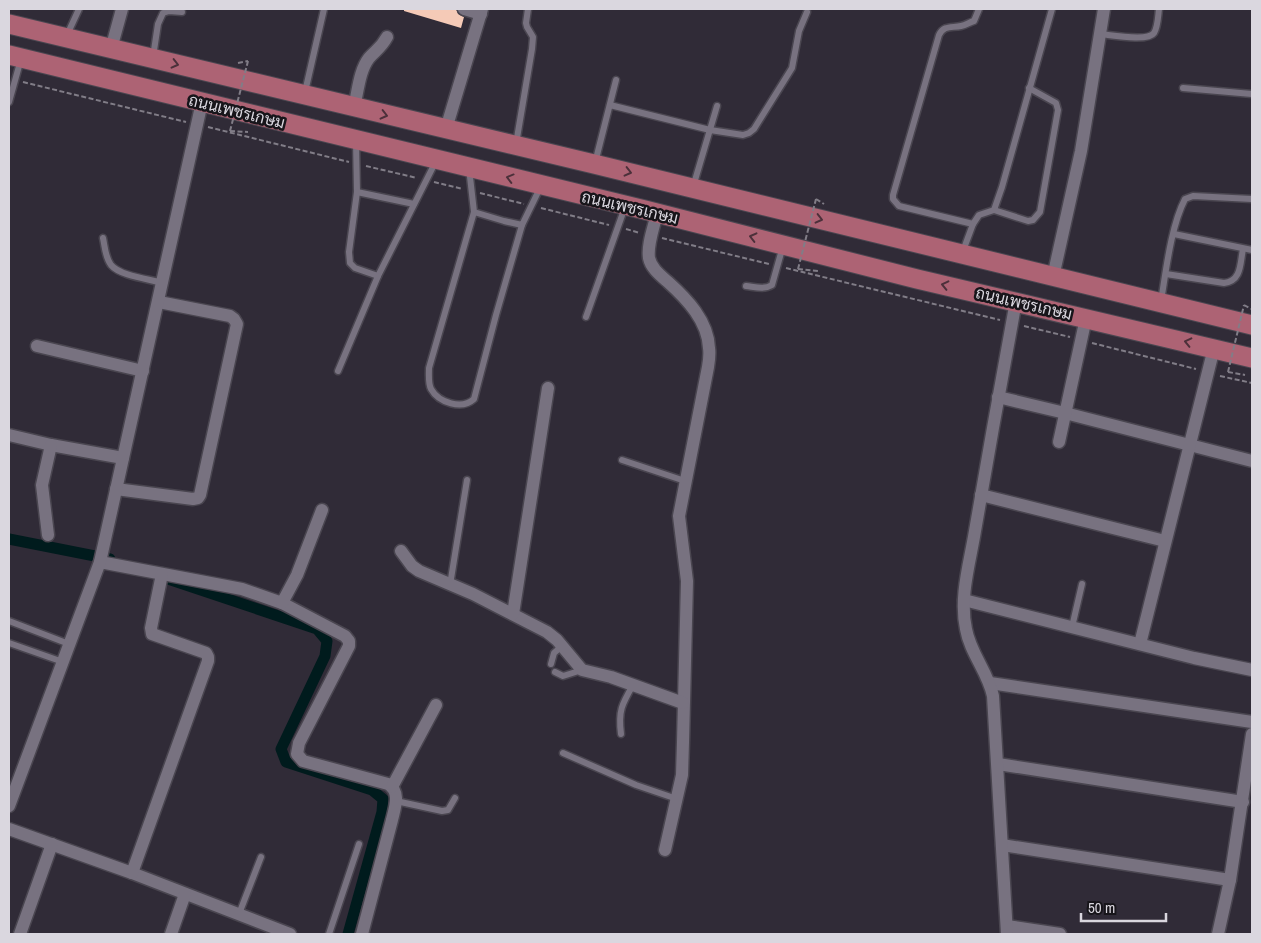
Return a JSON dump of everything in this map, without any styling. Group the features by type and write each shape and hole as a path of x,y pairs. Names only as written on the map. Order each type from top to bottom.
{"main road":[{"name":"ถนนเพชรเกษม","path":"9,24 446,130 516,145 1252,325"},
{"name":"ถนนเพชรเกษม","path":"15,56 1016,302 1214,348 1249,367"}],"street":[{"path":"111,49 122,9"},
{"path":"446,130 482,11 464,9"},
{"path":"1053,277 1081,151 1104,9"},
{"path":"354,107 364,67 387,37"},
{"path":"9,806 101,558 202,102"},
{"path":"657,213 649,250 650,260 656,271 683,295 700,318 707,336 709,348 708,367 679,516 687,582 682,775 665,850"},
{"path":"116,489 192,499 198,498 200,495 237,324 230,316 159,302"},
{"path":"1016,302 964,600 966,629 990,683 993,696 1007,930 1060,934"},
{"path":"1059,442 1086,318"},
{"path":"37,346 143,371"},
{"path":"1140,644 1214,348"},
{"path":"513,614 548,388"},
{"path":"998,397 1252,461"},
{"path":"9,435 123,458"},
{"path":"48,535 42,486 51,445"},
{"path":"981,495 1165,541"},
{"path":"282,603 297,575 322,510"},
{"path":"402,551 412,566 547,632 562,646 582,670 611,677 683,703"},
{"path":"101,558 162,574 242,589 282,603 346,636 349,646 345,656 299,743 296,754 303,761 310,764 388,784 395,791 396,801 362,934"},
{"path":"132,873 208,661 206,653 152,634 151,628 162,574"},
{"path":"964,600 1194,658 1252,670"},
{"path":"990,683 1252,722"},
{"path":"392,787 436,705"},
{"path":"1218,934 1230,880 1252,734"},
{"path":"998,764 1242,802"},
{"path":"9,829 132,873 290,934"},
{"path":"20,934 52,844"},
{"path":"1002,845 1230,880"},
{"path":"171,934 185,894"}],"lane":[{"path":"66,38 79,9"},
{"path":"304,95 324,9"},
{"path":"516,145 532,49 533,37 526,23 528,9"},
{"path":"973,224 899,206 893,195 939,35 942,29 946,27 962,26 974,21 979,9"},
{"path":"994,210 1052,9"},
{"path":"1100,34 1141,38 1150,37 1156,29 1158,9"},
{"path":"152,58 158,24 163,13 169,11 182,12"},
{"path":"610,105 710,130 742,135 749,133 754,129 792,68 798,31 807,12"},
{"path":"9,102 15,80 15,56"},
{"path":"594,164 616,80"},
{"path":"961,255 973,224 979,215 994,210 1028,221 1033,220 1040,212 1058,110 1056,103 1029,88"},
{"path":"1183,88 1252,94"},
{"path":"693,188 717,106"},
{"path":"356,140 357,192 349,252 350,263 355,268 378,276"},
{"path":"338,371 378,276 436,159"},
{"path":"469,167 474,212 429,368 431,389 440,398 452,403 468,404 474,399 522,225 541,186"},
{"path":"357,192 414,204"},
{"path":"1161,302 1174,234 1181,206 1185,199 1188,197 1227,197 1252,200"},
{"path":"586,317 626,206"},
{"path":"474,212 522,225"},
{"path":"1174,234 1252,250"},
{"path":"103,238 106,256 117,270 163,283"},
{"path":"746,286 760,288 772,285 783,245"},
{"path":"1166,274 1224,283 1230,282 1237,278 1239,273 1242,249"},
{"path":"622,460 685,481"},
{"path":"450,585 467,480"},
{"path":"1072,627 1082,584"},
{"path":"9,621 69,644"},
{"path":"9,644 62,662"},
{"path":"551,664 554,653 562,646"},
{"path":"555,672 563,676 582,670"},
{"path":"621,734 619,719 621,708 633,685"},
{"path":"563,753 636,785 677,800"},
{"path":"396,801 442,811 448,810 455,798"},
{"path":"328,934 359,844"},
{"path":"239,914 261,857"}],"path":[{"path":"248,61 230,131 248,132"},
{"path":"15,80 1012,323 1252,384"},
{"path":"816,199 798,269 818,271"},
{"path":"1249,367 1228,372 1244,305 1252,310"}],"building":[{"path":"404,9 456,9 458,14 464,17 461,28 404,11"}],"waterway":[{"path":"9,539 110,559"},
{"path":"168,579 317,629 327,641 325,656 281,749 286,762 372,790 383,799 382,812 348,934"}]}
